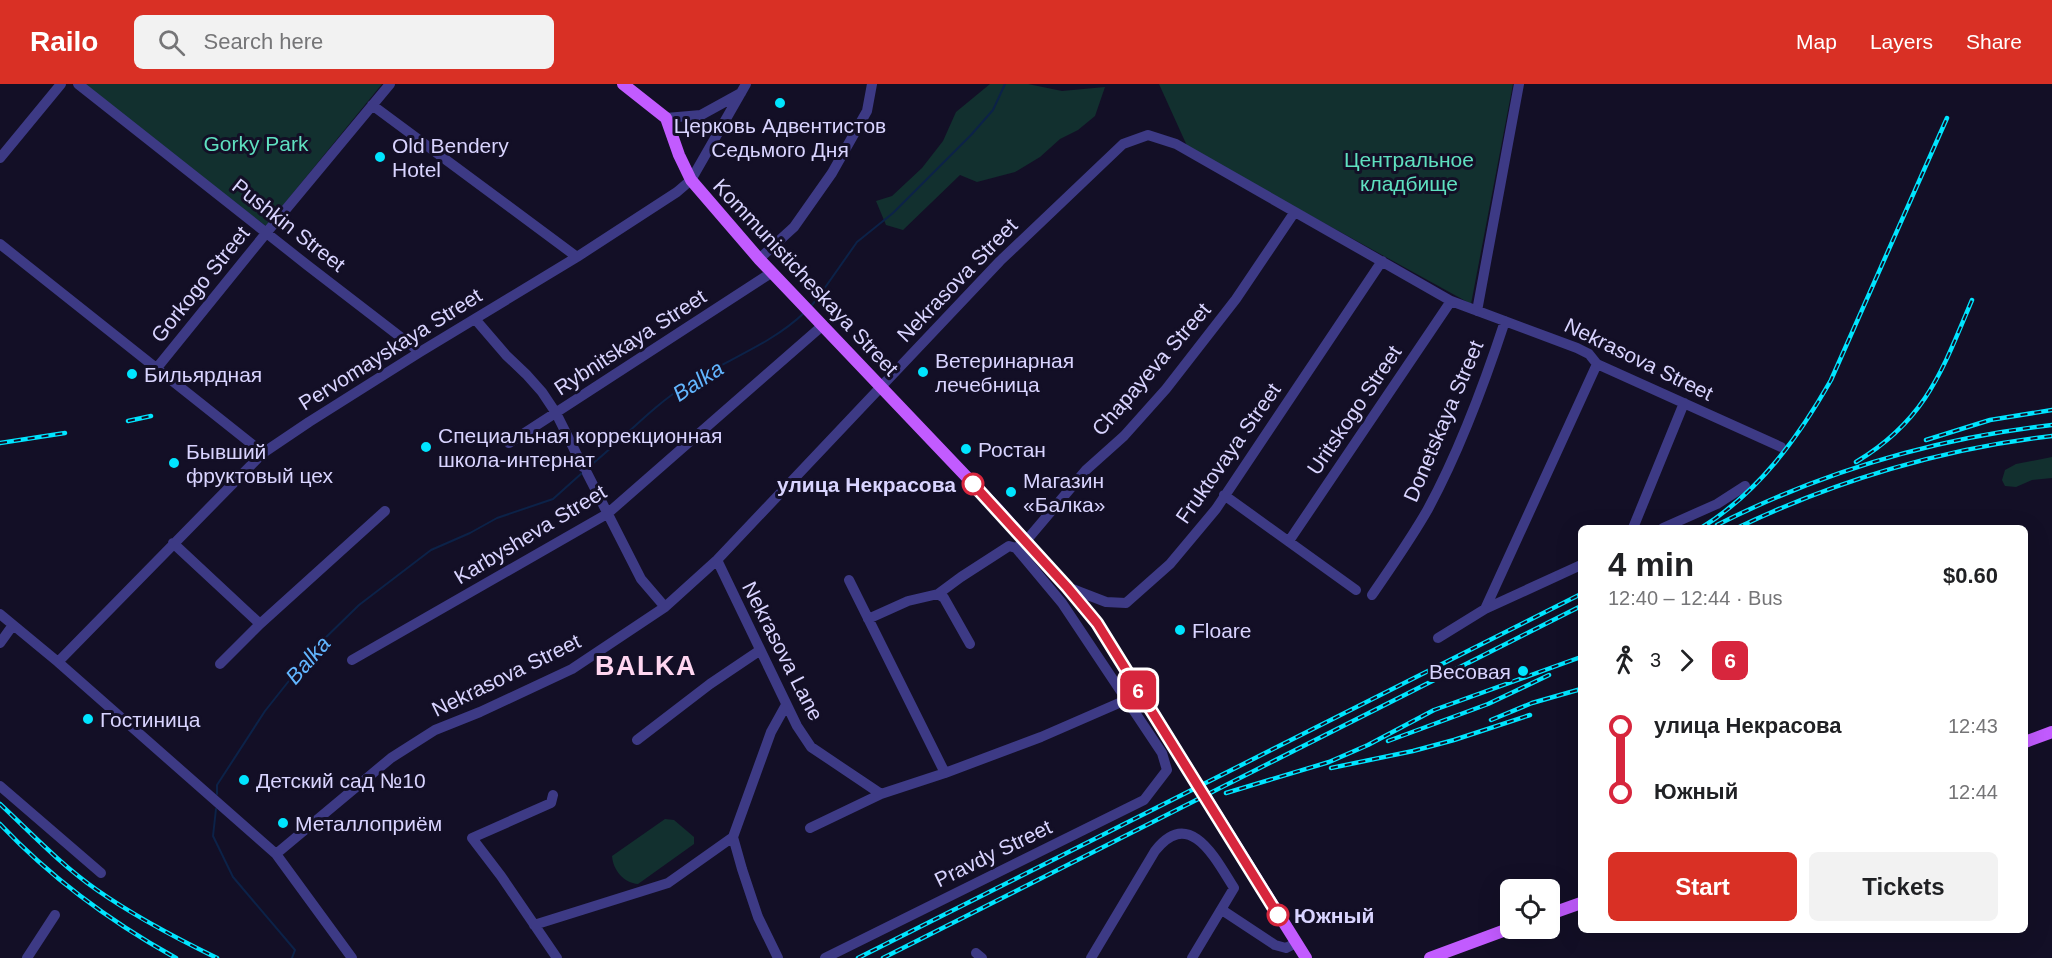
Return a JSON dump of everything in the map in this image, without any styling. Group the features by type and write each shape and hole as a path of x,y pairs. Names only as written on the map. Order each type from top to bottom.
{"main road":[{"path":"629,86 666,118"},
{"name":"Kommunisticheskaya Street","path":"666,118 678,155 691,180 771,273 881,388 1021,544 1067,587 1097,623 1305,958"},
{"path":"2028,741 2052,732"},
{"path":"1560,911 1578,904"},
{"path":"1430,958 1500,932"}],"street":[{"path":"0,158 61,84"},
{"name":"Pushkin Street","path":"78,84 420,352"},
{"name":"Gorkogo Street","path":"156,369 390,84"},
{"path":"759,259 794,227 832,173 867,111 872,84"},
{"path":"1477,311 1520,84"},
{"path":"666,118 701,115 744,89"},
{"name":"Pervomayskaya Street","path":"58,662 263,453 677,192 691,180 744,89"},
{"path":"372,105 577,257"},
{"name":"Nekrasova Street","path":"276,854 392,758 435,730 572,669 665,607 717,560 1000,261 1123,144 1148,135 1176,144 1450,301 1577,348 1589,354 1598,364 1781,447"},
{"name":"Chapayeva Street","path":"1021,544 1086,470 1124,436 1166,389 1236,299 1294,213"},
{"path":"0,244 263,453"},
{"name":"Fruktovaya Street","path":"1067,587 1106,602 1126,603 1170,564 1216,508 1382,261"},
{"name":"Rybnitskaya Street","path":"509,443 771,273"},
{"name":"Uritskogo Street","path":"1289,541 1450,301"},
{"path":"475,319 542,392 556,413 641,579 665,607"},
{"name":"Donetskaya Street","path":"1372,595 1427,511 1444,478 1487,375 1505,321"},
{"name":"Karbysheva Street","path":"352,660 607,514 822,326"},
{"path":"1485,609 1598,364"},
{"path":"1634,525 1684,403"},
{"path":"1670,525 1717,504 1745,486"},
{"path":"1224,495 1356,590"},
{"path":"220,664 260,624 385,512"},
{"path":"173,543 260,624"},
{"path":"810,828 881,794 1041,737 1126,700 1021,544 1009,546 938,594 908,601 868,619"},
{"name":"Nekrasova Lane","path":"717,560 796,726 811,747 881,794"},
{"path":"1438,638 1485,609 1578,566"},
{"path":"849,580 945,773"},
{"path":"938,594 944,598 970,644"},
{"path":"0,614 58,662 276,854 352,958"},
{"path":"0,643 13,625"},
{"path":"637,740 710,684 759,651"},
{"name":"Pravdy Street","path":"825,958 1144,800 1167,770 1162,753 1126,700"},
{"path":"778,958 758,917 741,869 733,837 771,732 786,705"},
{"path":"0,786 101,873"},
{"path":"553,795 550,803 472,838 557,958"},
{"path":"1092,958 1155,851 1164,840 1171,836 1182,835 1199,839 1207,846 1234,888 1192,958"},
{"path":"534,925 668,883 733,837"},
{"path":"1222,910 1275,945 1286,948 1296,943"},
{"path":"27,958 55,915"}],"green space":[{"name":"Gorky Park","path":"78,84 382,84 266,226"},
{"path":"990,84 1028,84 1062,91 1105,87 1095,116 1078,130 1060,139 1040,157 1015,172 977,182 960,175 903,230 886,225 876,201 892,196 922,168 943,141 956,112"},
{"name":"Центральное кладбище","path":"1159,84 1513,84 1471,304 1188,148"},
{"path":"2052,457 2052,478 2032,480 2016,487 2005,486 2002,480 2005,470 2016,464"},
{"path":"665,819 674,820 694,837 694,844 638,884 628,881 617,871 612,856"}],"waterway":[{"name":"Balka","path":"811,306 857,242 893,213 993,110 1005,84"},
{"name":"Balka","path":"586,469 674,393 763,343 805,312"},
{"name":"Balka","path":"217,794 217,785 265,711 315,648 359,605 431,550 497,518 553,499 582,473"},
{"name":"Balka","path":"216,809 213,836 233,877 295,950 292,958"}],"railway":[{"path":"1706,525 1722,514 1759,481 1791,443 1818,402 1831,380 1947,118"},
{"path":"1856,462 1880,446 1916,411 1941,371 1972,300"},
{"path":"1926,440 1990,420 2052,410"},
{"path":"128,421 151,416"},
{"path":"1717,525 1797,489 1880,460 1965,439 2052,425"},
{"path":"0,443 65,433"},
{"path":"1744,525 1812,495 1891,469 1971,449 2052,436"},
{"path":"858,958 1578,596"},
{"path":"883,958 1578,608"},
{"path":"1226,793 1329,762 1368,745 1434,710 1578,658"},
{"path":"1388,741 1488,704 1549,675"},
{"path":"1491,720 1532,703 1578,690"},
{"path":"1331,768 1413,751 1530,715"},
{"path":"0,804 59,859 97,890 126,909 217,958"},
{"path":"0,824 40,863 83,898 176,958"}],"bus line":[{"name":"6","path":"973,484 1097,623 1278,915"}],"place":[{"name":"Церковь Адвентистов Седьмого Дня","path":"780,103"},
{"name":"Old Bendery Hotel","path":"380,157"},
{"name":"Ветеринарная лечебница","path":"923,372"},
{"name":"Бильярдная","path":"132,374"},
{"name":"Специальная коррекционная школа-интернат","path":"426,447"},
{"name":"Ростан","path":"966,449"},
{"name":"Бывший фруктовый цех","path":"174,463"},
{"name":"улица Некрасова","path":"973,484"},
{"name":"Магазин «Балка»","path":"1011,492"},
{"name":"Floare","path":"1180,630"},
{"name":"Весовая","path":"1523,671"},
{"name":"Гостиница","path":"88,719"},
{"name":"Детский сад №10","path":"244,780"},
{"name":"Металлоприём","path":"283,823"},
{"name":"Южный","path":"1278,915"}],"district":[{"name":"BALKA","path":"646,666"}]}
